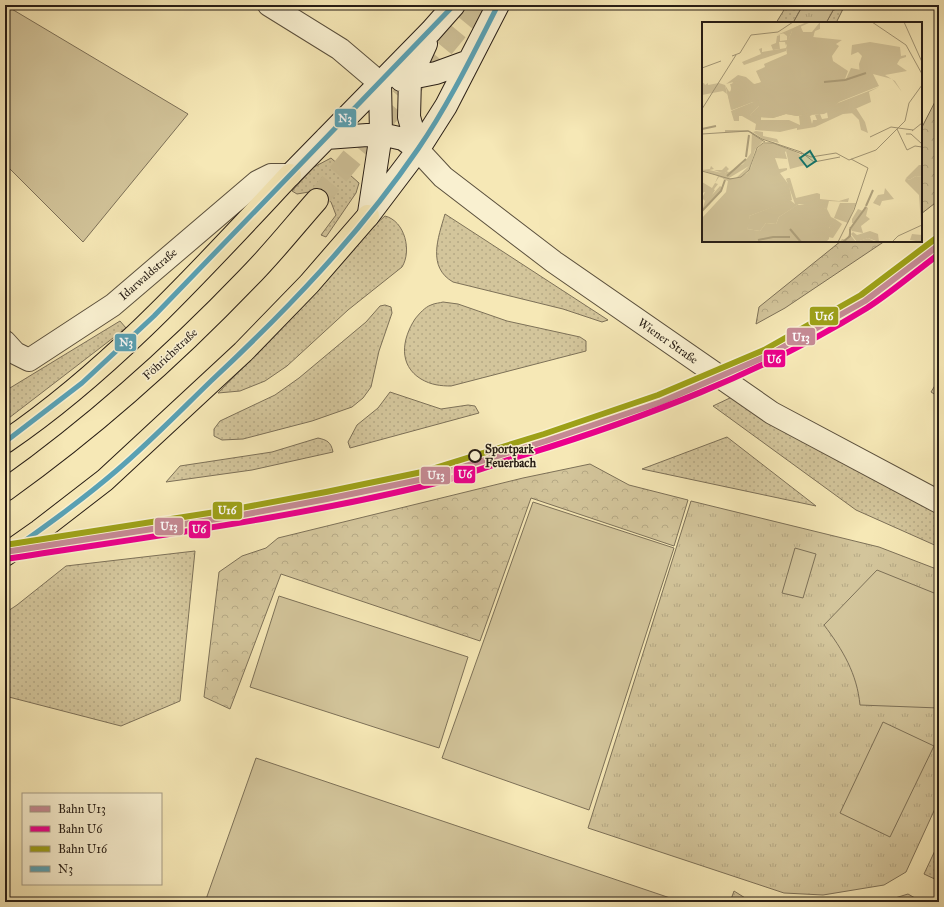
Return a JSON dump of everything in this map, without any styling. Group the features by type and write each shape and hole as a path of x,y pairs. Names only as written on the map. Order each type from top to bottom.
{"main road":[{"path":"5,442 40,418 113,354 184,288 290,175"},
{"name":"Föhrichstraße","path":"5,490 98,418 174,352 248,278 317,200"},
{"path":"5,554 39,531 105,480 226,368 309,284 368,216"}],"street":[{"path":"269,5 340,49 380,83 410,79 436,73 469,61"},
{"path":"290,175 431,31 454,5"},
{"path":"368,216 418,150 446,106 498,5"},
{"path":"418,150 409,117 410,79 431,31"},
{"path":"368,216 381,134 380,83"},
{"path":"326,138 381,134 402,139 418,150"},
{"name":"Wiener Straße","path":"418,150 443,177 554,262 772,413 939,502"},
{"name":"Idarwaldstraße","path":"5,342 15,353 29,360 113,305 257,182 271,175 290,175"}],"green space":[{"path":"5,5 188,114 83,242 5,164"},
{"path":"787,5 803,5 794,22 777,22"},
{"path":"803,5 836,5 827,22 794,22"},
{"path":"836,5 845,5 836,22 827,22"},
{"path":"939,94 939,200 922,213 922,127"},
{"path":"331,158 359,183 356,193 326,237 321,235 336,215 331,202 315,191 297,194 292,191 314,167"},
{"path":"445,214 608,320 602,322 563,309 453,282 445,276 437,260 438,242"},
{"path":"385,216 398,224 405,237 406,253 402,267 348,310 287,366 265,381 240,391 218,393 314,294 376,224"},
{"path":"840,242 884,242 785,308 756,324 759,307"},
{"path":"443,302 458,304 507,321 580,337 586,341 586,351 451,386 428,383 421,379 409,367 404,351 405,343 407,335 415,319 420,313 429,306"},
{"path":"385,305 391,307 392,313 379,351 371,387 363,398 352,407 312,421 243,439 222,440 214,436 214,429 220,421 275,395 299,378 366,322 380,306"},
{"path":"120,321 126,328 5,421 5,391"},
{"path":"939,379 939,397 931,392"},
{"path":"390,392 441,409 468,405 475,406 479,413 350,448 348,442 357,425 378,408"},
{"path":"732,397 939,513 939,547 856,510 713,406"},
{"path":"727,437 816,506 642,469"},
{"path":"318,438 328,442 333,452 252,470 166,482 180,466 272,452"},
{"path":"590,464 629,485 688,500 674,546 531,498 480,641 281,574 230,709 204,697 219,572 242,556 266,548 278,538 523,478"},
{"path":"691,501 879,547 939,570 939,800 906,872 884,885 823,895 784,893 588,828"},
{"path":"533,502 674,548 589,810 442,758"},
{"path":"795,548 816,554 803,598 782,593"},
{"path":"195,551 180,701 121,726 5,696 5,613 66,566"},
{"path":"877,570 939,595 939,708 860,705 856,683 848,663 824,625"},
{"path":"279,596 468,657 439,748 250,687"},
{"path":"883,722 934,746 890,837 840,813"},
{"path":"256,758 682,902 205,902"},
{"path":"939,842 939,881 924,874"},
{"path":"734,891 750,901 751,902 730,902"},
{"path":"908,894 922,902 882,902"}],"tunnel":[{"path":"317,200 478,5"}],"rail line":[{"name":"U16","path":"5,545 241,508 326,492 422,472 544,434 658,395 764,350 861,295 935,239"},
{"name":"U13","path":"5,552 242,515 327,499 424,479 546,441 661,402 767,356 865,301 939,245"},
{"name":"U6","path":"6,559 216,527 372,498 449,479 569,441 657,410 743,374 785,354 867,308 939,254"}],"transit line":[{"name":"N3","path":"5,442 82,383 154,316 454,5"},
{"name":"N3","path":"5,555 76,504 128,460 267,327 321,271 371,212 418,149 450,97 498,5"}],"place":[{"name":"Sportpark Feuerbach","path":"475,456"}]}
